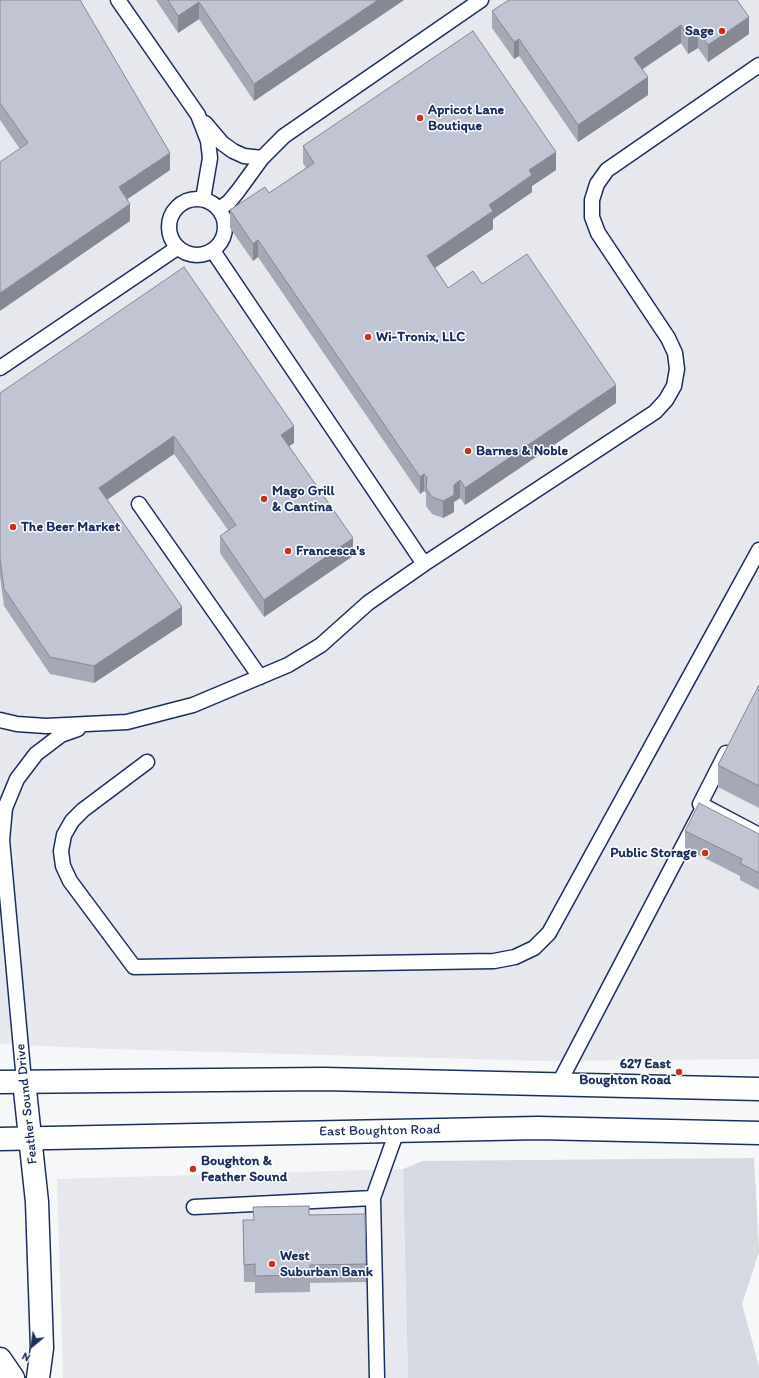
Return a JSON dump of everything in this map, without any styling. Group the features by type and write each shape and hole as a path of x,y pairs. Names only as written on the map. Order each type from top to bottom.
{"main road":[{"path":"0,1082 324,1079 558,1085 757,1085"},
{"name":"Feather Sound Drive","path":"24,1081 37,1202 42,1332 42,1348 38,1378"},
{"name":"East Boughton Road","path":"0,1139 538,1128 759,1133"},
{"path":"0,1359 13,1378"}],"lane":[{"path":"118,0 198,115 222,143 233,151 244,156 262,158"},
{"path":"219,209 229,202 262,158 284,136 481,0"},
{"path":"0,720 17,724 46,726 127,722 193,705 288,665 321,645 368,603 424,564 655,412 666,400 674,386 677,369 675,353 668,338 598,233 592,217 592,200 597,184 607,170 759,65"},
{"path":"198,115 208,141 210,158 203,199"},
{"path":"203,199 212,203 219,209 224,217 226,227 220,245 204,255 194,256 177,248 169,232 169,222 177,206 185,201 203,199"},
{"path":"0,368 177,248"},
{"path":"212,251 424,564"},
{"path":"139,504 260,677"},
{"path":"148,762 83,810 72,821 64,835 61,851 63,866 70,881 134,967 494,961 515,957 534,948 550,933 759,550"},
{"name":"Feather Sound Drive","path":"24,1081 1,835 5,808 17,779 36,754 61,735 90,724"},
{"path":"731,743 700,804 759,834"},
{"path":"558,1085 704,806"},
{"path":"377,1378 374,1198 397,1131"},
{"path":"194,1207 374,1198"}],"shaded area":[{"path":"0,0 759,0 759,1059 543,1061 108,1049 0,1044"},
{"path":"754,1158 759,1252 742,1304 759,1366 759,1378 408,1378 403,1169 423,1161"},
{"path":"403,1169 408,1378 63,1378 57,1179"}],"building":[{"path":"0,0 80,0 170,153 119,187 130,204 0,293 0,162 28,143 0,103"},
{"path":"168,0 378,0 254,84 199,2 178,16"},
{"path":"509,0 737,0 749,17 708,45 698,30 688,37 681,25 634,58 648,77 578,125 519,39 514,42 492,11"},
{"path":"473,31 556,152 529,170 532,175 489,205 493,211 427,256 448,288 473,271 482,284 527,254 616,385 465,488 460,480 454,485 454,495 443,501 432,497 426,488 427,478 424,474 420,477 258,240 253,244 230,210 265,187 269,193 314,163 303,146"},
{"path":"184,267 294,426 281,435 353,538 264,600 220,536 236,525 174,436 99,488 182,607 94,666 50,657 4,589 0,559 0,393"},
{"path":"759,685 759,786 718,765"},
{"path":"699,803 759,834 759,873 740,863 742,859 685,831"},
{"path":"309,1206 309,1215 365,1214 366,1264 310,1265 310,1275 255,1276 255,1264 244,1265 243,1220 254,1220 253,1207"}],"place":[{"name":"Sage","path":"722,31"},
{"name":"Apricot Lane Boutique","path":"420,118"},
{"name":"Wi-Tronix, LLC","path":"368,337"},
{"name":"Barnes & Noble","path":"468,451"},
{"name":"Mago Grill & Cantina","path":"264,499"},
{"name":"The Beer Market","path":"13,527"},
{"name":"Francesca's","path":"288,551"},
{"name":"Public Storage","path":"705,853"},
{"name":"627 East Boughton Road","path":"679,1072"},
{"name":"Boughton & Feather Sound","path":"193,1169"},
{"name":"West Suburban Bank","path":"272,1264"}]}
